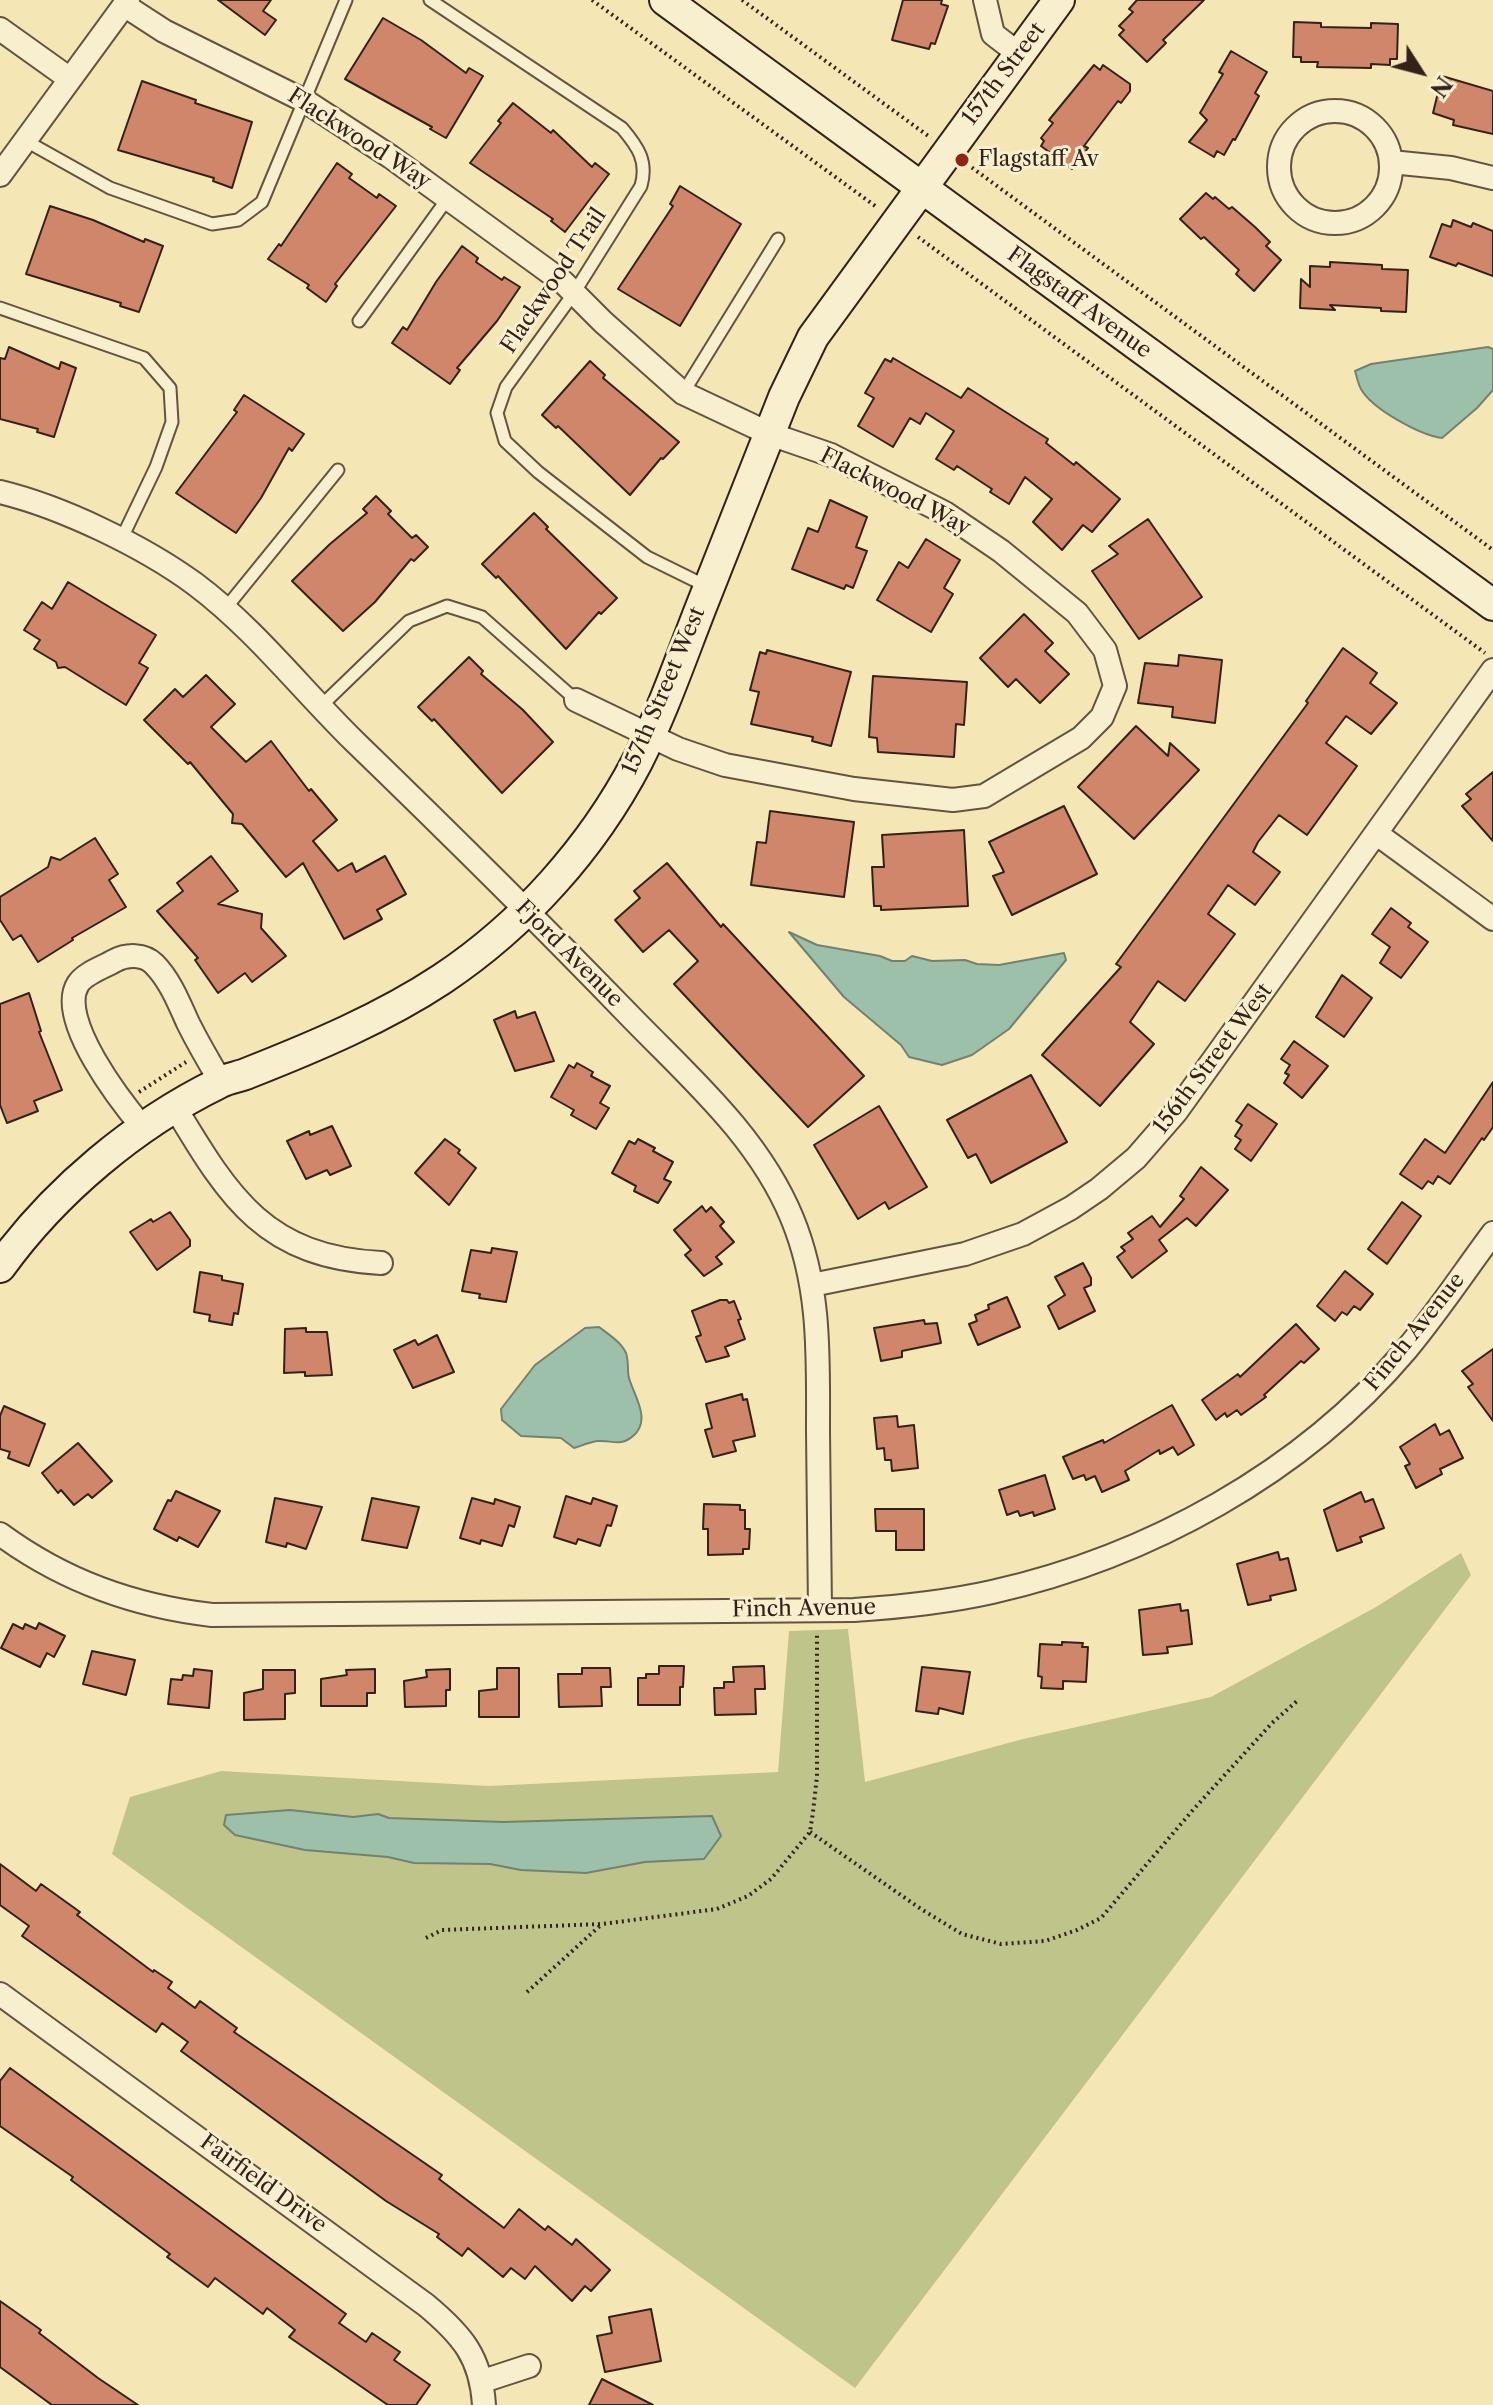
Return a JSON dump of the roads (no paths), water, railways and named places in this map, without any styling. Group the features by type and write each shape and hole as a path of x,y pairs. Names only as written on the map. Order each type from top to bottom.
{"street":[{"name":"Flagstaff Avenue","path":"665,0 1493,605"},
{"path":"985,0 993,34 1019,54"},
{"name":"157th Street","path":"920,187 1059,0"},
{"name":"Flackwood Way","path":"126,3 164,31 305,101 448,198 563,282 683,393 770,434 831,455 945,513 1001,551 1077,613 1105,650 1115,686 1102,717 1081,738 984,796 953,800 854,789 725,765 678,749 576,700"},
{"path":"0,175 126,3"},
{"path":"0,29 70,79"},
{"path":"1337,110 1357,115 1375,127 1386,142 1391,162 1388,185 1376,206 1358,218 1338,223 1315,220 1296,208 1283,190 1278,167 1283,143 1297,125 1316,114 1337,110"},
{"path":"1391,162 1451,168 1493,178"},
{"name":"157th Street West","path":"0,1267 43,1215 81,1177 126,1140 221,1082 397,1006 442,979 525,911 560,875 624,785 650,735 789,384 813,337 920,187"},
{"name":"Fjord Avenue","path":"0,492 59,510 151,555 225,609 267,647 320,707 745,1137 780,1192 793,1219 812,1285 818,1346 818,1619"},
{"name":"156th Street West","path":"812,1285 985,1248 1048,1222 1099,1189 1136,1158 1176,1112 1493,670"},
{"path":"1377,834 1493,919"},
{"path":"144,1129 102,1077 83,1036 73,999 79,982 93,972 121,957 140,956 153,962 166,980 221,1082"},
{"path":"176,1109 226,1190 263,1225 284,1239 330,1257 381,1263"},
{"name":"Finch Avenue","path":"0,1534 38,1560 93,1588 158,1608 212,1615 818,1619 854,1610 950,1600 1018,1585 1137,1545 1211,1508 1303,1446 1357,1401 1405,1351 1493,1233"},
{"name":"Fairfield Drive","path":"0,1994 426,2305 468,2346 483,2381 484,2405"},
{"path":"483,2381 529,2366"}],"lane":[{"path":"26,141 110,188 212,224 238,220 262,202 346,0"},
{"name":"Flackwood Trail","path":"430,0 622,128 639,149 646,170 641,186 574,293 506,387 497,413 505,441 538,472 647,557 709,588"},
{"path":"359,321 448,198"},
{"path":"683,393 778,239"},
{"path":"0,308 144,358 170,388 172,422 156,467 121,541"},
{"path":"225,609 338,470"},
{"path":"320,707 409,621 447,606 482,617 576,700"}],"place":[{"name":"Flagstaff Av","path":"962,160"}]}
